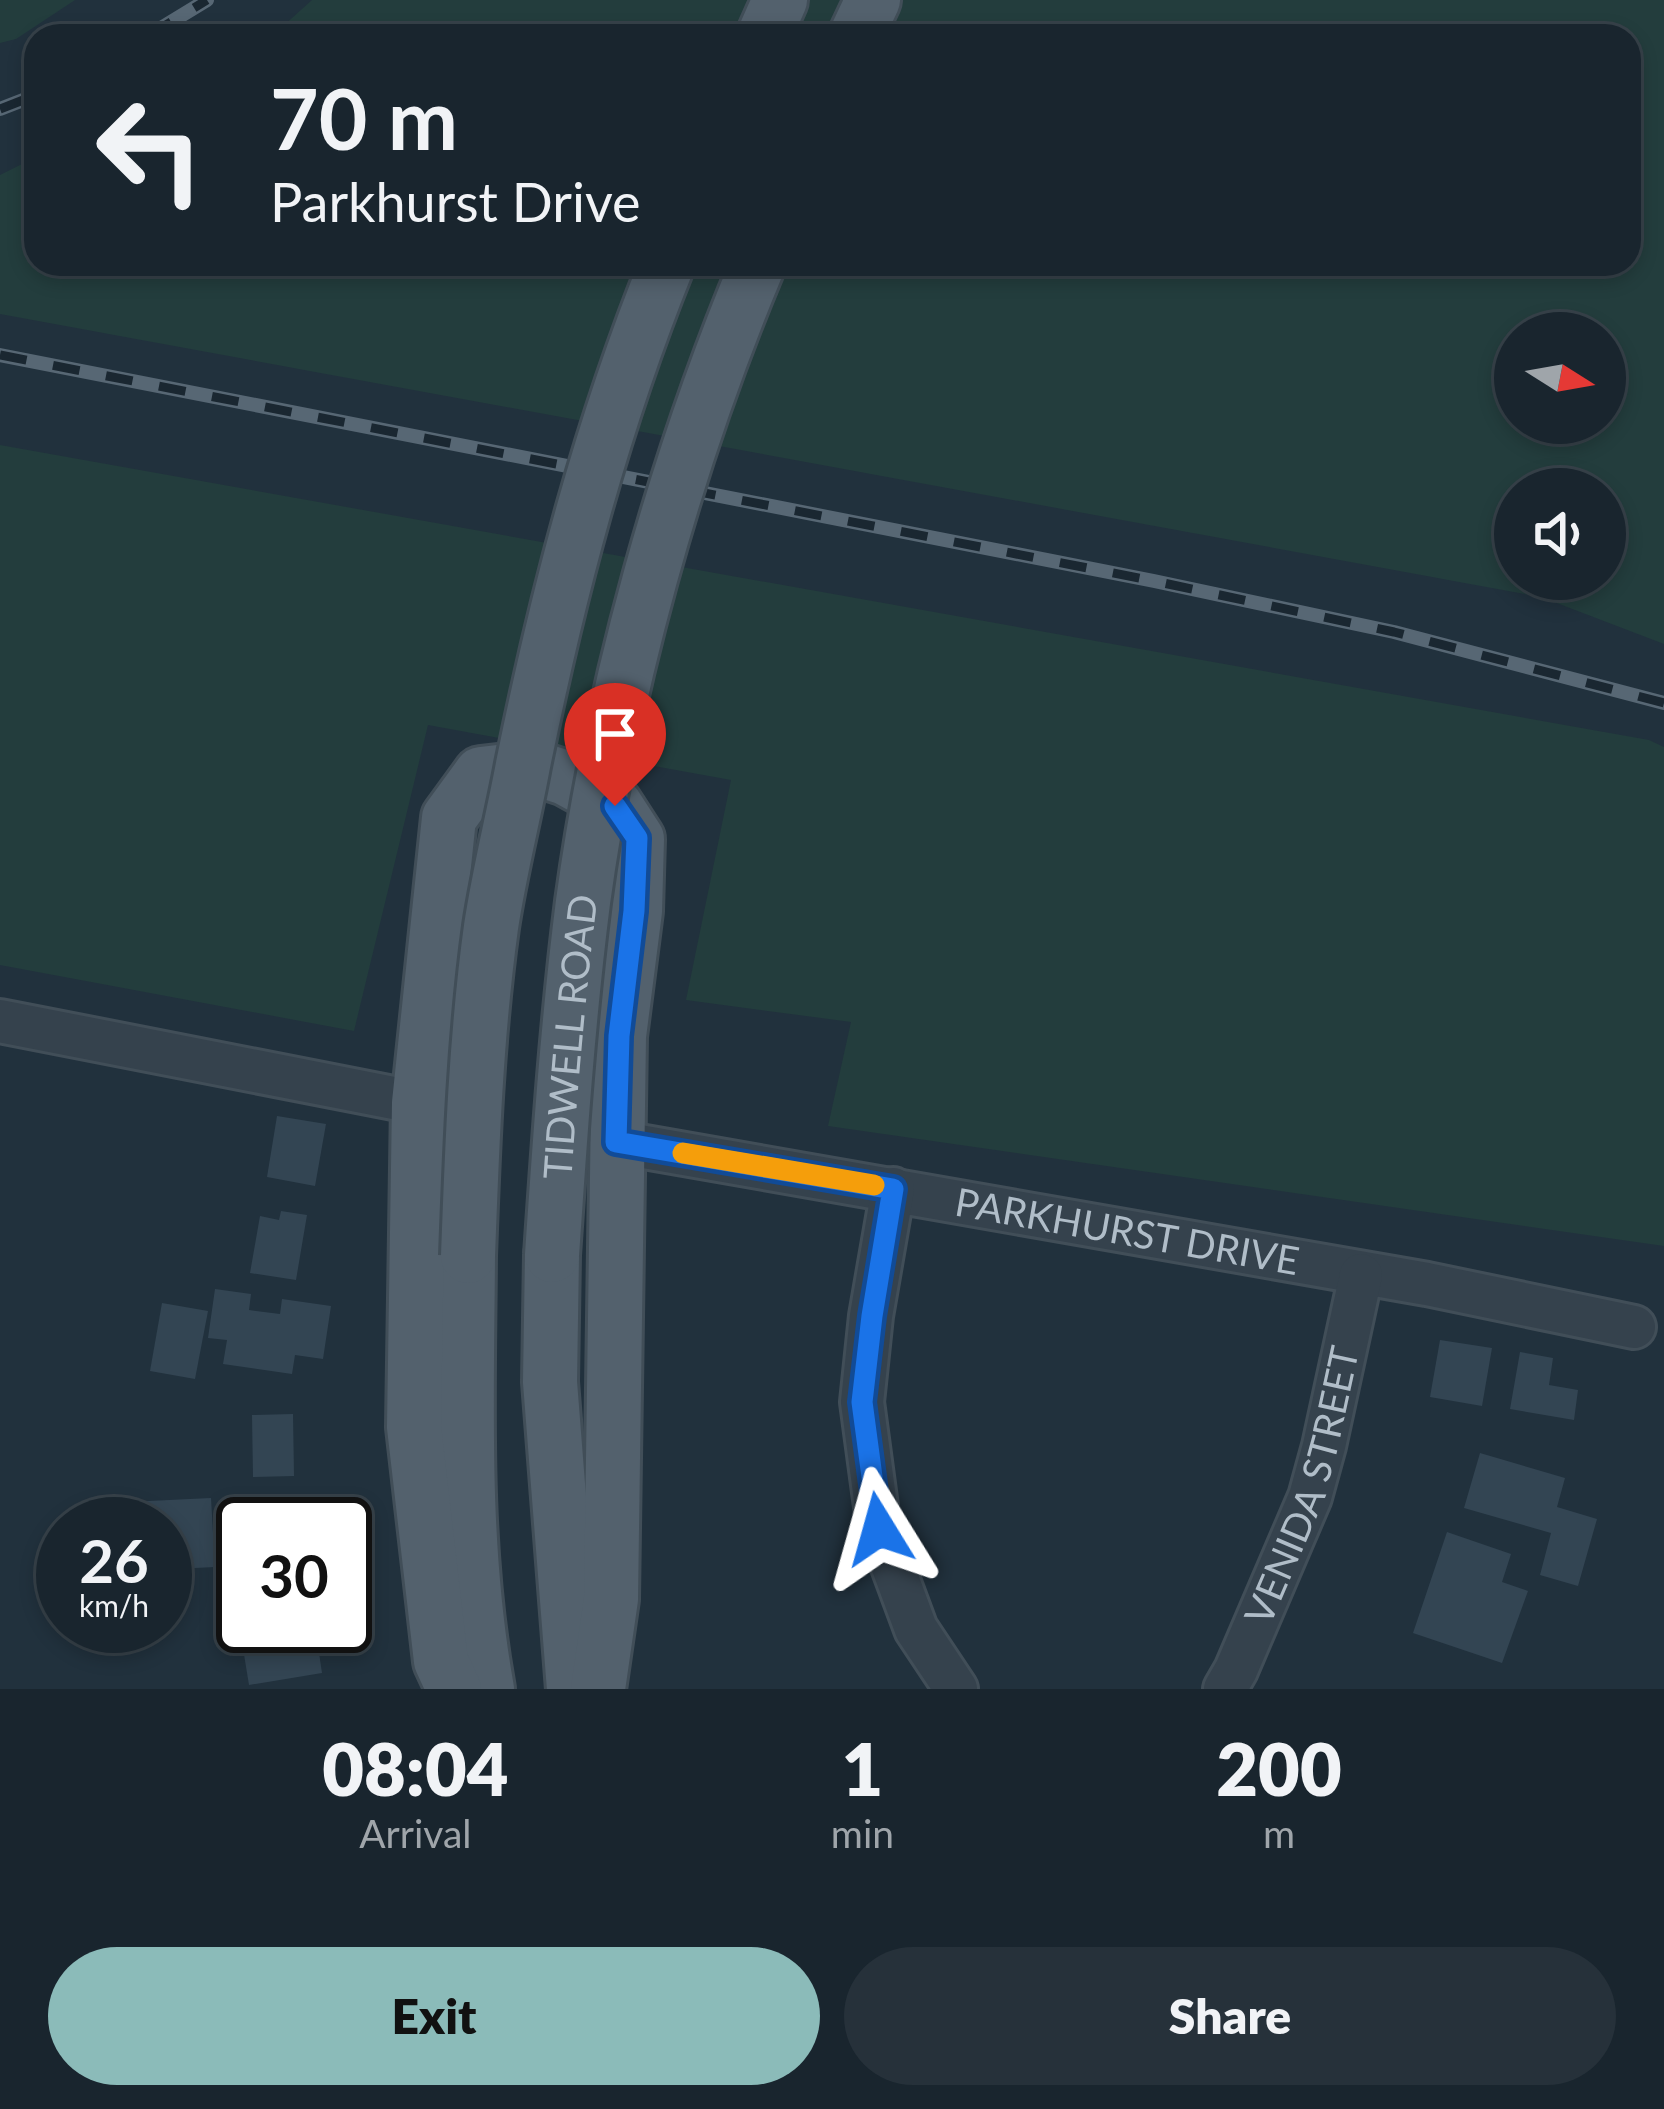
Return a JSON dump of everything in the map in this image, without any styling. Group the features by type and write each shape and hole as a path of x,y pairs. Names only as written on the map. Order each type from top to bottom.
{"main road":[{"path":"487,1689 466,1498 475,1090 491,925 550,635 597,455 663,276"},
{"name":"TIDWELL ROAD","path":"574,1689 550,1382 552,1255 566,1056 584,900 606,766 640,623 685,461 754,276"},
{"path":"454,1689 441,1661 414,1427 419,1103 449,818 481,774 535,768 566,778 615,806 637,838 634,911 619,1036 611,1600 598,1689"}],"street":[{"path":"0,1021 419,1103"},
{"name":"PARKHURST DRIVE","path":"616,1142 1427,1284 1634,1327"},
{"path":"893,1189 862,1402 879,1529 916,1629 956,1689"},
{"name":"VENIDA STREET","path":"1225,1689 1310,1497 1361,1275"}],"green space":[{"path":"0,0 75,0 39,24 24,24 24,34 0,43"},
{"path":"312,0 1664,0 1664,644 1549,600 1626,600 1626,468 1494,468 1494,588 0,314 0,175 24,163 24,276 1641,276 1641,24 285,24"},
{"path":"0,445 1649,740 1664,747 1664,1246 828,1126 851,1022 686,1000 731,780 428,725 354,1031 0,965"}],"building":[{"path":"277,1116 326,1124 315,1186 267,1177"},
{"path":"281,1211 307,1215 296,1280 250,1273 260,1216 279,1220"},
{"path":"215,1289 251,1294 249,1310 280,1314 282,1299 331,1306 323,1359 295,1355 292,1374 223,1364 227,1340 208,1338"},
{"path":"162,1303 208,1311 195,1379 150,1371"},
{"path":"1440,1340 1492,1348 1482,1406 1430,1397"},
{"path":"1520,1352 1553,1358 1549,1385 1578,1390 1574,1420 1510,1409"},
{"path":"293,1414 294,1476 253,1477 252,1415"},
{"path":"1480,1453 1565,1478 1557,1507 1597,1519 1578,1586 1540,1575 1551,1533 1464,1508"},
{"path":"211,1498 215,1567 192,1568 192,1499"},
{"path":"1447,1532 1511,1554 1502,1582 1528,1591 1502,1663 1413,1633"},
{"path":"244,1653 319,1653 322,1673 249,1685"}],"railway":[{"path":"168,24 207,0"},
{"path":"0,109 24,100"},
{"path":"0,355 1154,581 1394,632 1664,703"}],"slow traffic":[{"path":"683,1153 874,1185"}],"route":[{"path":"615,806 637,838 634,911 619,1036 616,1142 893,1189 862,1402 879,1529"}]}
